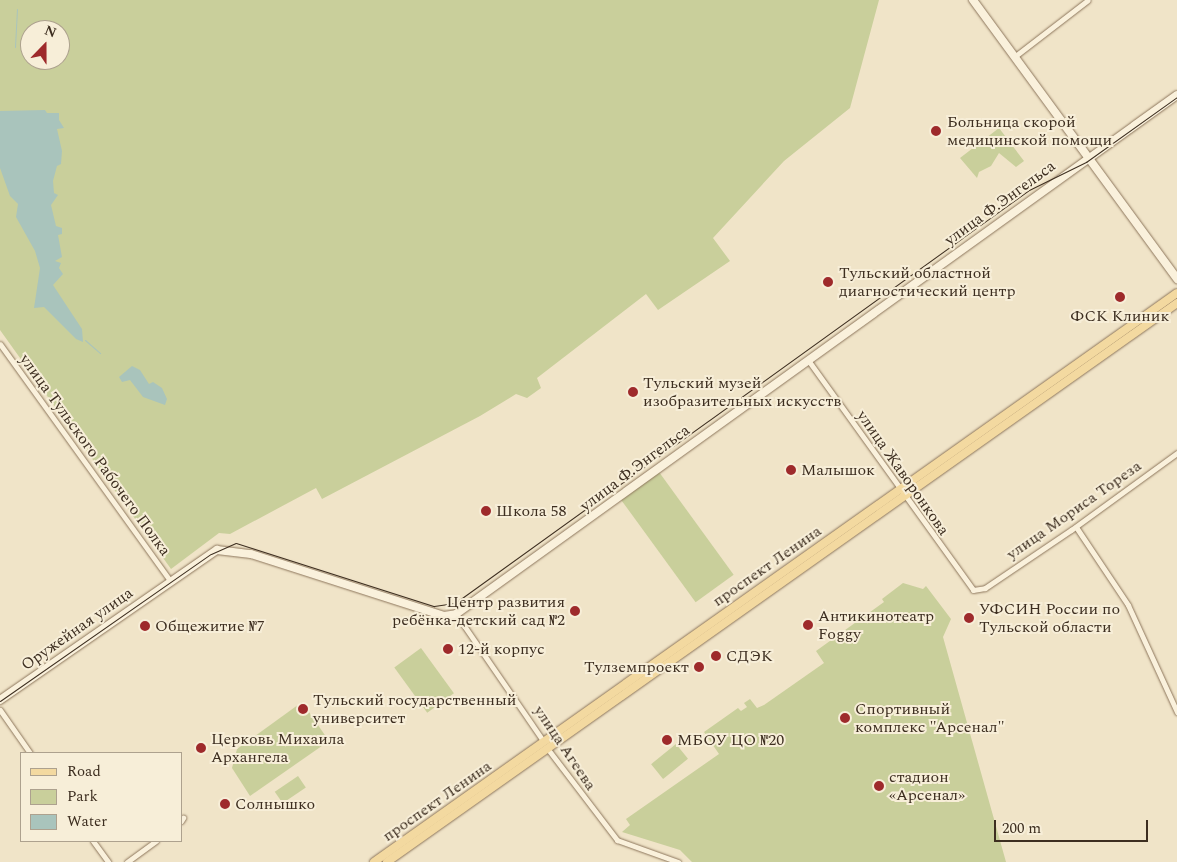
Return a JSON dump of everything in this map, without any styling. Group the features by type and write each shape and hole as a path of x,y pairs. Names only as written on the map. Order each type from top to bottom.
{"main road":[{"name":"проспект Ленина","path":"902,493 1177,293"},
{"name":"проспект Ленина","path":"387,862 546,745 902,493 1177,303"},
{"name":"проспект Ленина","path":"374,862 546,745"}],"street":[{"path":"973,0 1177,279"},
{"path":"1014,56 1088,0"},
{"name":"улица Ф.Энгельса","path":"456,614 1177,95"},
{"name":"улица Тульского Рабочего Полка","path":"0,344 170,581"},
{"name":"улица Жаворонкова","path":"808,359 970,587 973,590 985,588"},
{"name":"улица Мориса Тореза","path":"985,588 1076,527 1177,453"},
{"path":"1076,527 1128,605 1177,712"},
{"path":"170,581 212,552 236,550 444,616 456,614"},
{"name":"Оружейная улица","path":"0,700 170,581"},
{"name":"улица Агеева","path":"456,614 546,745 617,840 678,862"},
{"path":"0,710 29,752"},
{"path":"94,842 108,862"},
{"path":"127,862 155,842"}],"green space":[{"path":"0,0 879,0 850,108 784,161 713,238 730,261 658,310 646,294 537,378 541,388 527,398 516,394 480,416 322,499 316,488 230,534 219,533 171,569 0,330"},
{"path":"999,128 1024,161 1016,167 999,153 991,166 979,172 977,178 960,158"},
{"path":"659,472 734,575 696,602 621,500"},
{"name":"Спортивный комплекс \"Арсенал\"","path":"903,583 923,589 926,586 951,619 943,637 1006,862 692,862 680,850 622,832 630,825 626,819 719,754 704,732 738,708 741,711 747,707 744,703 750,699 757,708 764,705 824,663 816,651 884,602 882,599"},
{"path":"421,648 454,693 427,713 394,667"},
{"path":"302,702 329,741 250,796 232,768 237,749"},
{"path":"676,744 688,759 663,779 651,764"},
{"path":"298,776 306,788 283,803 275,792"}],"water":[{"path":"45,110 47,113 59,113 59,120 64,128 57,129 62,151 61,164 57,166 53,181 54,193 58,195 51,205 56,226 62,228 62,234 58,235 62,257 55,261 61,263 59,268 63,274 53,285 82,329 83,342 76,339 44,307 34,308 40,268 35,251 16,217 18,204 10,196 0,168 0,111"},
{"path":"132,366 140,370 149,384 153,382 162,388 167,399 165,405 143,397 130,380 122,382 119,377"}],"waterway":[{"path":"15,47 17,9"},
{"path":"85,340 100,353"}],"tram line":[{"path":"0,701 211,554 236,543 434,606 455,603 1029,190 1086,162 1177,97"}],"place":[{"name":"Больница скорой медицинской помощи","path":"936,131"},
{"name":"Тульский областной диагностический центр","path":"828,282"},
{"name":"ФСК Клиник","path":"1120,297"},
{"name":"Тульский музей изобразительных искусств","path":"633,392"},
{"name":"Малышок","path":"791,470"},
{"name":"Школа 58","path":"486,511"},
{"name":"Центр развития ребёнка-детский сад №2","path":"575,611"},
{"name":"УФСИН России по Тульской области","path":"969,618"},
{"name":"Антикинотеатр Foggy","path":"808,625"},
{"name":"Общежитие №7","path":"145,626"},
{"name":"12-й корпус","path":"448,649"},
{"name":"СДЭК","path":"716,656"},
{"name":"Тулземпроект","path":"699,667"},
{"name":"Тульский государственный университет","path":"303,709"},
{"name":"Спортивный комплекс \"Арсенал\"","path":"845,718"},
{"name":"МБОУ ЦО №20","path":"667,740"},
{"name":"Церковь Михаила Архангела","path":"201,748"},
{"name":"стадион «Арсенал»","path":"879,786"},
{"name":"Солнышко","path":"225,804"}]}
